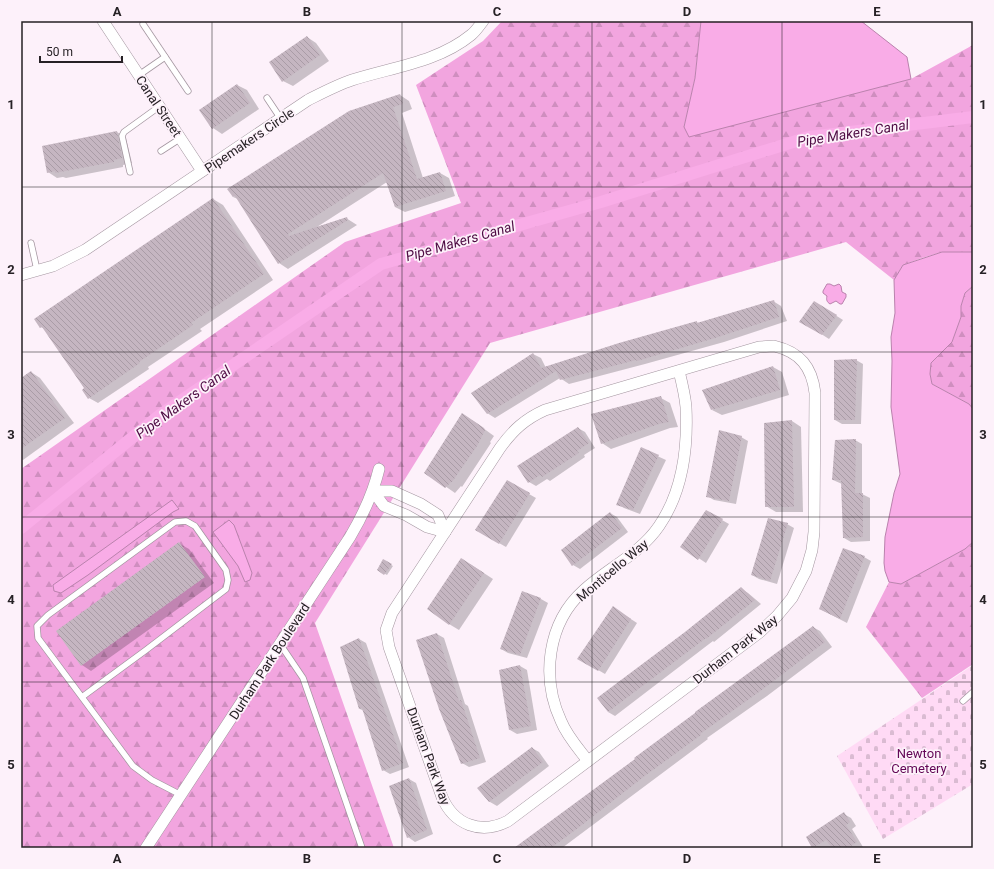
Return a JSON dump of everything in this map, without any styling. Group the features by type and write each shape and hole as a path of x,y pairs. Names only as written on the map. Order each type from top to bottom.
{"street":[{"name":"Canal Street","path":"103,21 202,171"},
{"name":"Pipemakers Circle","path":"21,275 53,266 85,250 308,100 331,88 351,81 438,55 457,45 472,34 483,21"},
{"name":"Durham Park Way","path":"774,346 787,350 798,357 807,366 812,378 814,393 814,532 812,550 806,571 792,598 769,625 508,821 494,827 481,828 467,824 454,816 445,805 386,635 387,625 392,613 445,532 507,438 526,419 535,414 557,406 759,347 774,346"},
{"name":"Monticello Way","path":"588,761 565,731 553,702 549,672 552,648 564,614 576,598 591,584 644,545 659,527 670,507 678,486 684,453 686,406 680,371"},
{"name":"Durham Park Boulevard","path":"146,848 350,537 366,509 379,469"},
{"path":"373,491 392,491 438,515 445,532"},
{"path":"373,491 384,506 427,527 445,532"},
{"path":"401,513 408,498"}],"lane":[{"path":"143,24 188,91"},
{"path":"139,75 165,57"},
{"path":"267,98 281,119"},
{"path":"130,172 122,136 124,132 160,106"},
{"path":"162,151 181,138"},
{"path":"31,243 37,270"},
{"path":"82,697 226,589 228,580 226,570 195,526 186,521 175,522 48,615 37,626 38,638 133,766 152,780 181,795"},
{"path":"280,644 303,678 362,848"},
{"path":"963,701 973,692"}],"green space":[{"path":"502,21 701,21 695,78 684,127 911,79 973,45 973,252 942,252 922,258 903,265 894,280 846,242 490,343 315,623 394,848 21,848 21,469 345,242 461,203 416,85 483,41"},
{"path":"973,286 973,409 969,404 932,384 930,374 931,363 952,342 961,317 961,306 965,293"},
{"path":"973,542 973,664 922,698 866,627 889,582 901,584 965,549"},
{"name":"Newton Cemetery","path":"973,665 973,784 883,839 837,756"}],"shaded area":[{"path":"701,21 861,21 907,57 911,79 689,137 684,127 695,78"},
{"path":"942,252 973,252 973,286 965,293 961,306 961,317 952,342 931,363 930,374 932,384 969,404 973,409 973,542 965,549 901,584 889,582 884,563 885,537 894,493 900,474 891,407 891,337 895,313 894,280 903,265"},
{"path":"827,284 834,286 839,284 841,286 842,292 846,294 842,304 836,301 830,304 827,302 827,296 823,293 823,291"},
{"path":"172,500 179,509 61,593 54,591 53,585"},
{"path":"229,520 234,525 252,573 250,580 245,582 238,566 213,532"}],"building":[{"path":"307,36 320,55 282,82 269,62"},
{"path":"237,84 250,103 212,129 199,110"},
{"path":"400,94 403,104 393,107 417,179 440,172 446,191 395,207 383,173 288,234 289,236 347,217 348,220 278,264 235,196 233,197 227,189 349,111"},
{"path":"117,131 122,158 114,160 114,162 55,173 55,171 47,173 42,146"},
{"path":"213,198 264,274 191,323 193,325 88,399 82,390 84,388 42,327 40,328 34,319"},
{"path":"774,300 779,317 637,361 636,360 560,380 556,371 487,414 471,393 533,353 541,368 619,343 697,321 697,323"},
{"path":"814,301 837,315 822,335 799,322"},
{"path":"857,359 855,420 834,420 834,360"},
{"path":"773,366 780,390 711,410 702,390"},
{"path":"31,371 65,418 21,449 21,378"},
{"path":"661,396 669,422 601,444 591,414"},
{"path":"462,413 485,430 477,446 452,482 445,488 424,473"},
{"path":"792,420 794,507 765,507 764,423"},
{"path":"578,427 589,443 577,451 579,453 542,477 540,475 528,483 517,466"},
{"path":"719,430 742,436 729,501 706,497"},
{"path":"856,439 855,493 863,493 863,537 843,538 841,480 832,480 835,440"},
{"path":"641,447 659,455 633,510 616,505"},
{"path":"507,480 530,493 499,544 475,530"},
{"path":"706,510 723,519 698,560 680,547"},
{"path":"610,512 622,528 572,566 561,550"},
{"path":"768,518 788,523 770,581 751,575"},
{"path":"179,542 205,577 81,666 56,631"},
{"path":"843,548 865,556 840,619 819,609"},
{"path":"461,558 484,573 449,625 427,609"},
{"path":"383,559 392,564 384,575 377,570"},
{"path":"741,587 755,600 706,639 608,712 597,698 685,632"},
{"path":"522,591 541,598 520,655 500,649"},
{"path":"613,606 631,619 598,671 577,659"},
{"path":"813,626 825,642 700,734 701,735 646,775 578,828 551,848 514,848 635,759 634,758 695,712"},
{"path":"437,633 459,701 461,700 480,758 461,764 439,709 416,640"},
{"path":"359,638 403,763 382,771 362,708 359,709 340,647"},
{"path":"520,665 531,726 509,730 499,670"},
{"path":"532,747 543,762 489,802 477,788"},
{"path":"409,778 427,830 407,838 389,786"},
{"path":"844,812 850,822 846,825 857,842 848,848 832,848 826,840 812,848 806,837"}],"waterway":[{"name":"Pipe Makers Canal","path":"21,528 160,415 381,264 601,202 809,137 973,117"}]}
